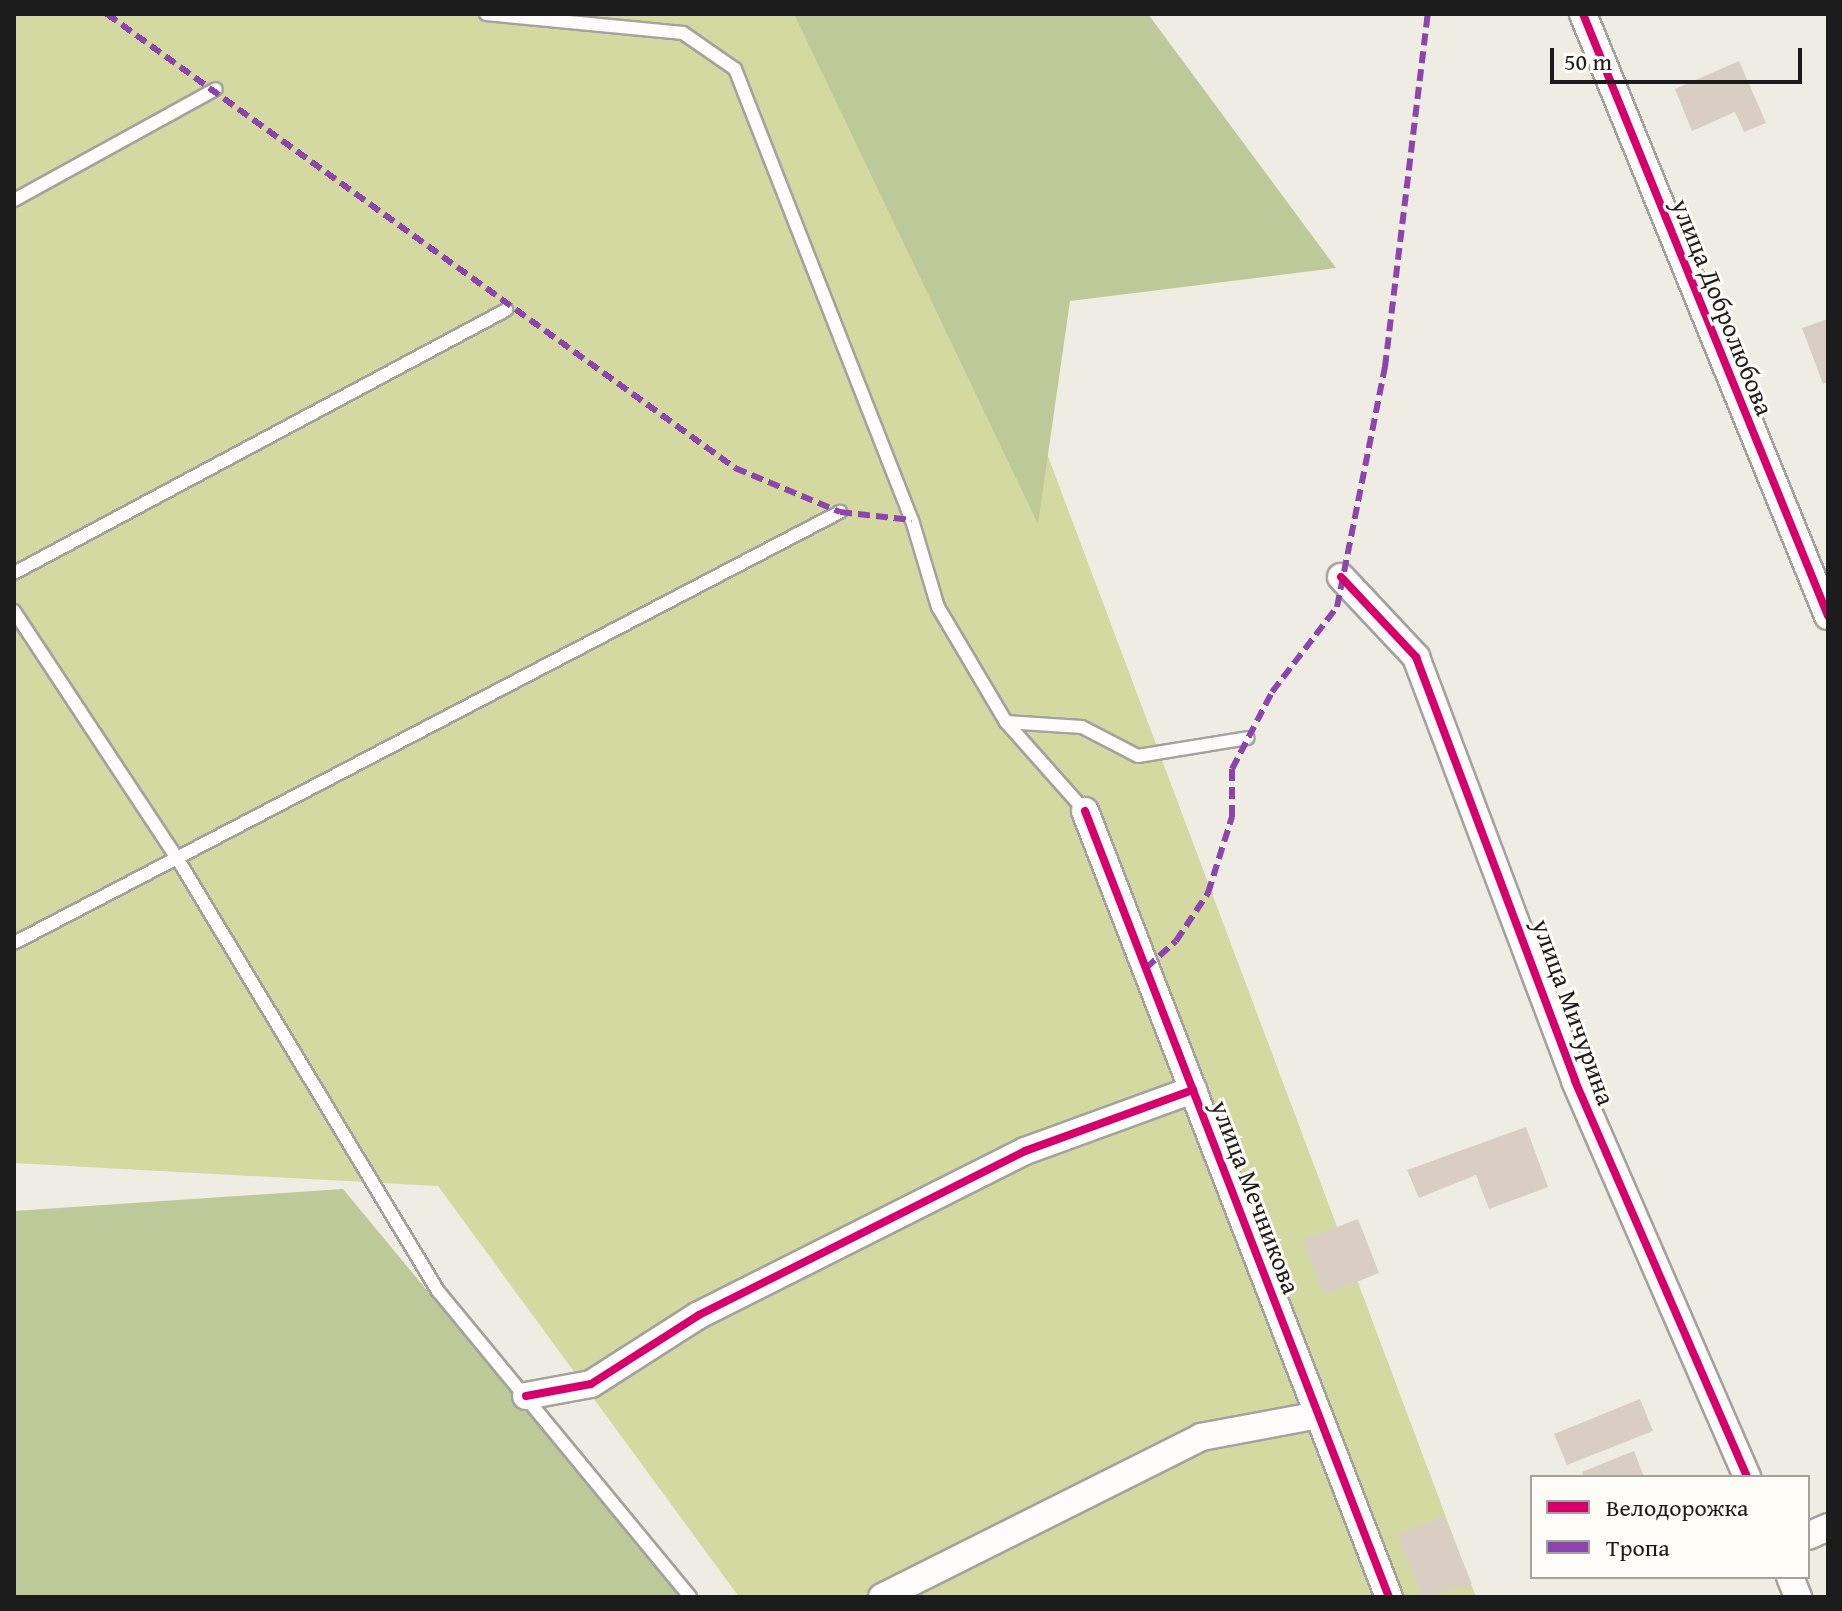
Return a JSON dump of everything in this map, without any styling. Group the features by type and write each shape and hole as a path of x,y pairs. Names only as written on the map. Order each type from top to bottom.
{"street":[{"name":"улица Добролюбова","path":"1583,14 1828,616"},
{"name":"улица Мичурина","path":"1341,577 1416,657 1575,1081 1746,1475"},
{"name":"улица Мечникова","path":"1085,811 1389,1597"},
{"path":"526,1396 591,1384 699,1315 1025,1151 1193,1090"},
{"path":"882,1597 1201,1437 1318,1415"}],"lane":[{"path":"486,14 683,33 735,69 912,520 938,607 1006,722 1085,811"},
{"path":"14,200 216,89"},
{"path":"14,573 506,310"},
{"path":"14,943 840,512"},
{"path":"14,611 177,858 438,1291 690,1597"},
{"path":"1006,722 1082,727 1138,756 1248,738"}],"green space":[{"path":"14,14 882,14 1476,1597 739,1597 438,1186 14,1163"},
{"path":"794,14 1148,14 1336,268 1070,301 1038,524"},
{"path":"343,1189 681,1597 14,1597 14,1211"}],"building":[{"path":"1739,61 1766,123 1744,132 1735,112 1692,131 1675,89"},
{"path":"1828,319 1828,382 1823,384 1802,328"},
{"path":"1526,1127 1548,1187 1489,1209 1476,1175 1419,1198 1407,1170"},
{"path":"1358,1219 1379,1273 1324,1295 1303,1240"},
{"path":"1640,1399 1653,1431 1567,1465 1554,1434"},
{"path":"1634,1451 1643,1475 1583,1475 1582,1472"},
{"path":"1444,1516 1472,1584 1422,1597 1397,1535"}],"marked path":[{"path":"107,14 735,468 840,512 912,520"},
{"path":"1146,968 1176,941 1208,893 1232,817 1232,769 1272,692 1337,607 1385,367 1428,14"}],"cycle path":[{"path":"1583,14 1828,616"},
{"path":"1341,577 1416,657 1575,1081 1746,1475"},
{"path":"1085,811 1389,1597"},
{"path":"526,1396 591,1384 699,1315 1025,1151 1193,1090"}]}
